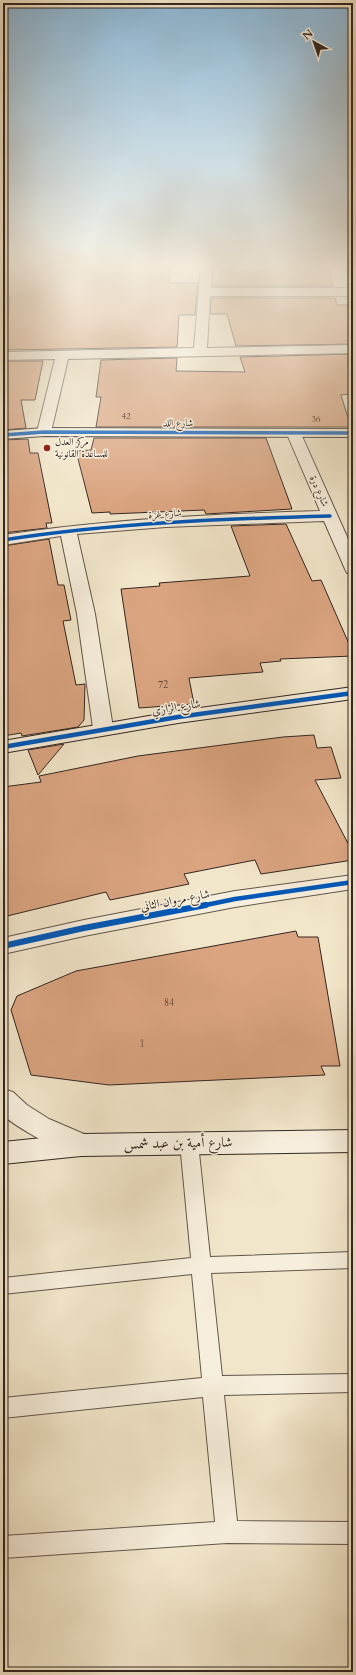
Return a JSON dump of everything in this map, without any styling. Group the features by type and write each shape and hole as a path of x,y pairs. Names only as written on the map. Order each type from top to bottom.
{"street":[{"path":"200,344 200,351"},
{"path":"3,356 353,349"},
{"path":"44,432 62,356"},
{"name":"شارع اللد","path":"3,435 44,432 353,433"},
{"name":"شارع درة","path":"294,434 353,570"},
{"name":"شارع غزة","path":"3,540 68,531 215,520 330,516"},
{"path":"68,531 86,614 104,728"},
{"name":"شارع الرازي","path":"3,746 104,728 353,693"},
{"name":"شارع مروان الثاني","path":"3,946 84,928 235,899 353,882"},
{"path":"3,1099 17,1112 38,1127 81,1145"},
{"name":"شارع أمية بن عبد شمس","path":"3,1153 81,1145 353,1141"}],"lane":[{"path":"189,1143 227,1532"},
{"path":"3,1286 201,1265 353,1260"},
{"path":"3,1408 213,1386 353,1383"},
{"path":"3,1547 227,1532 353,1532"}],"building":[{"path":"5,344 177,344 177,347 4,350"},
{"path":"235,344 343,344 236,346"},
{"path":"353,354 353,394 341,395 351,427 96,427 101,397 96,397 101,360 177,358 176,371 245,372 240,357"},
{"path":"3,361 43,361 35,400 21,400 26,428 3,430"},
{"path":"94,438 266,438 292,509 206,514 204,510 110,514 110,512 92,513 76,451 91,450"},
{"path":"28,439 30,453 38,453 52,523 46,523 47,528 3,533 3,440"},
{"path":"286,524 312,581 321,580 353,656 280,659 281,661 260,663 263,672 189,678 194,704 139,708 121,589 160,586 159,583 250,576 231,526"},
{"path":"49,539 58,585 64,585 71,620 63,621 76,685 85,684 84,720 78,727 22,736 21,733 3,736 3,546"},
{"path":"314,735 317,748 331,747 341,778 315,780 353,853 353,860 261,874 255,860 184,874 189,884 110,900 106,892 3,917 3,787 41,782 39,776 138,756 283,737"},
{"path":"64,744 38,775 28,750"},
{"path":"296,931 298,937 318,937 340,1066 321,1066 325,1075 109,1085 31,1075 11,1010 17,996 76,971"}],"cycle path":[{"path":"3,435 44,432 353,433"},
{"path":"3,540 125,525 207,520 330,516"},
{"path":"3,747 178,717 353,693"},
{"path":"3,946 84,928 235,899 353,882"}],"place":[{"name":"مركز العدل للمساعدة القانونية","path":"47,448"}]}
